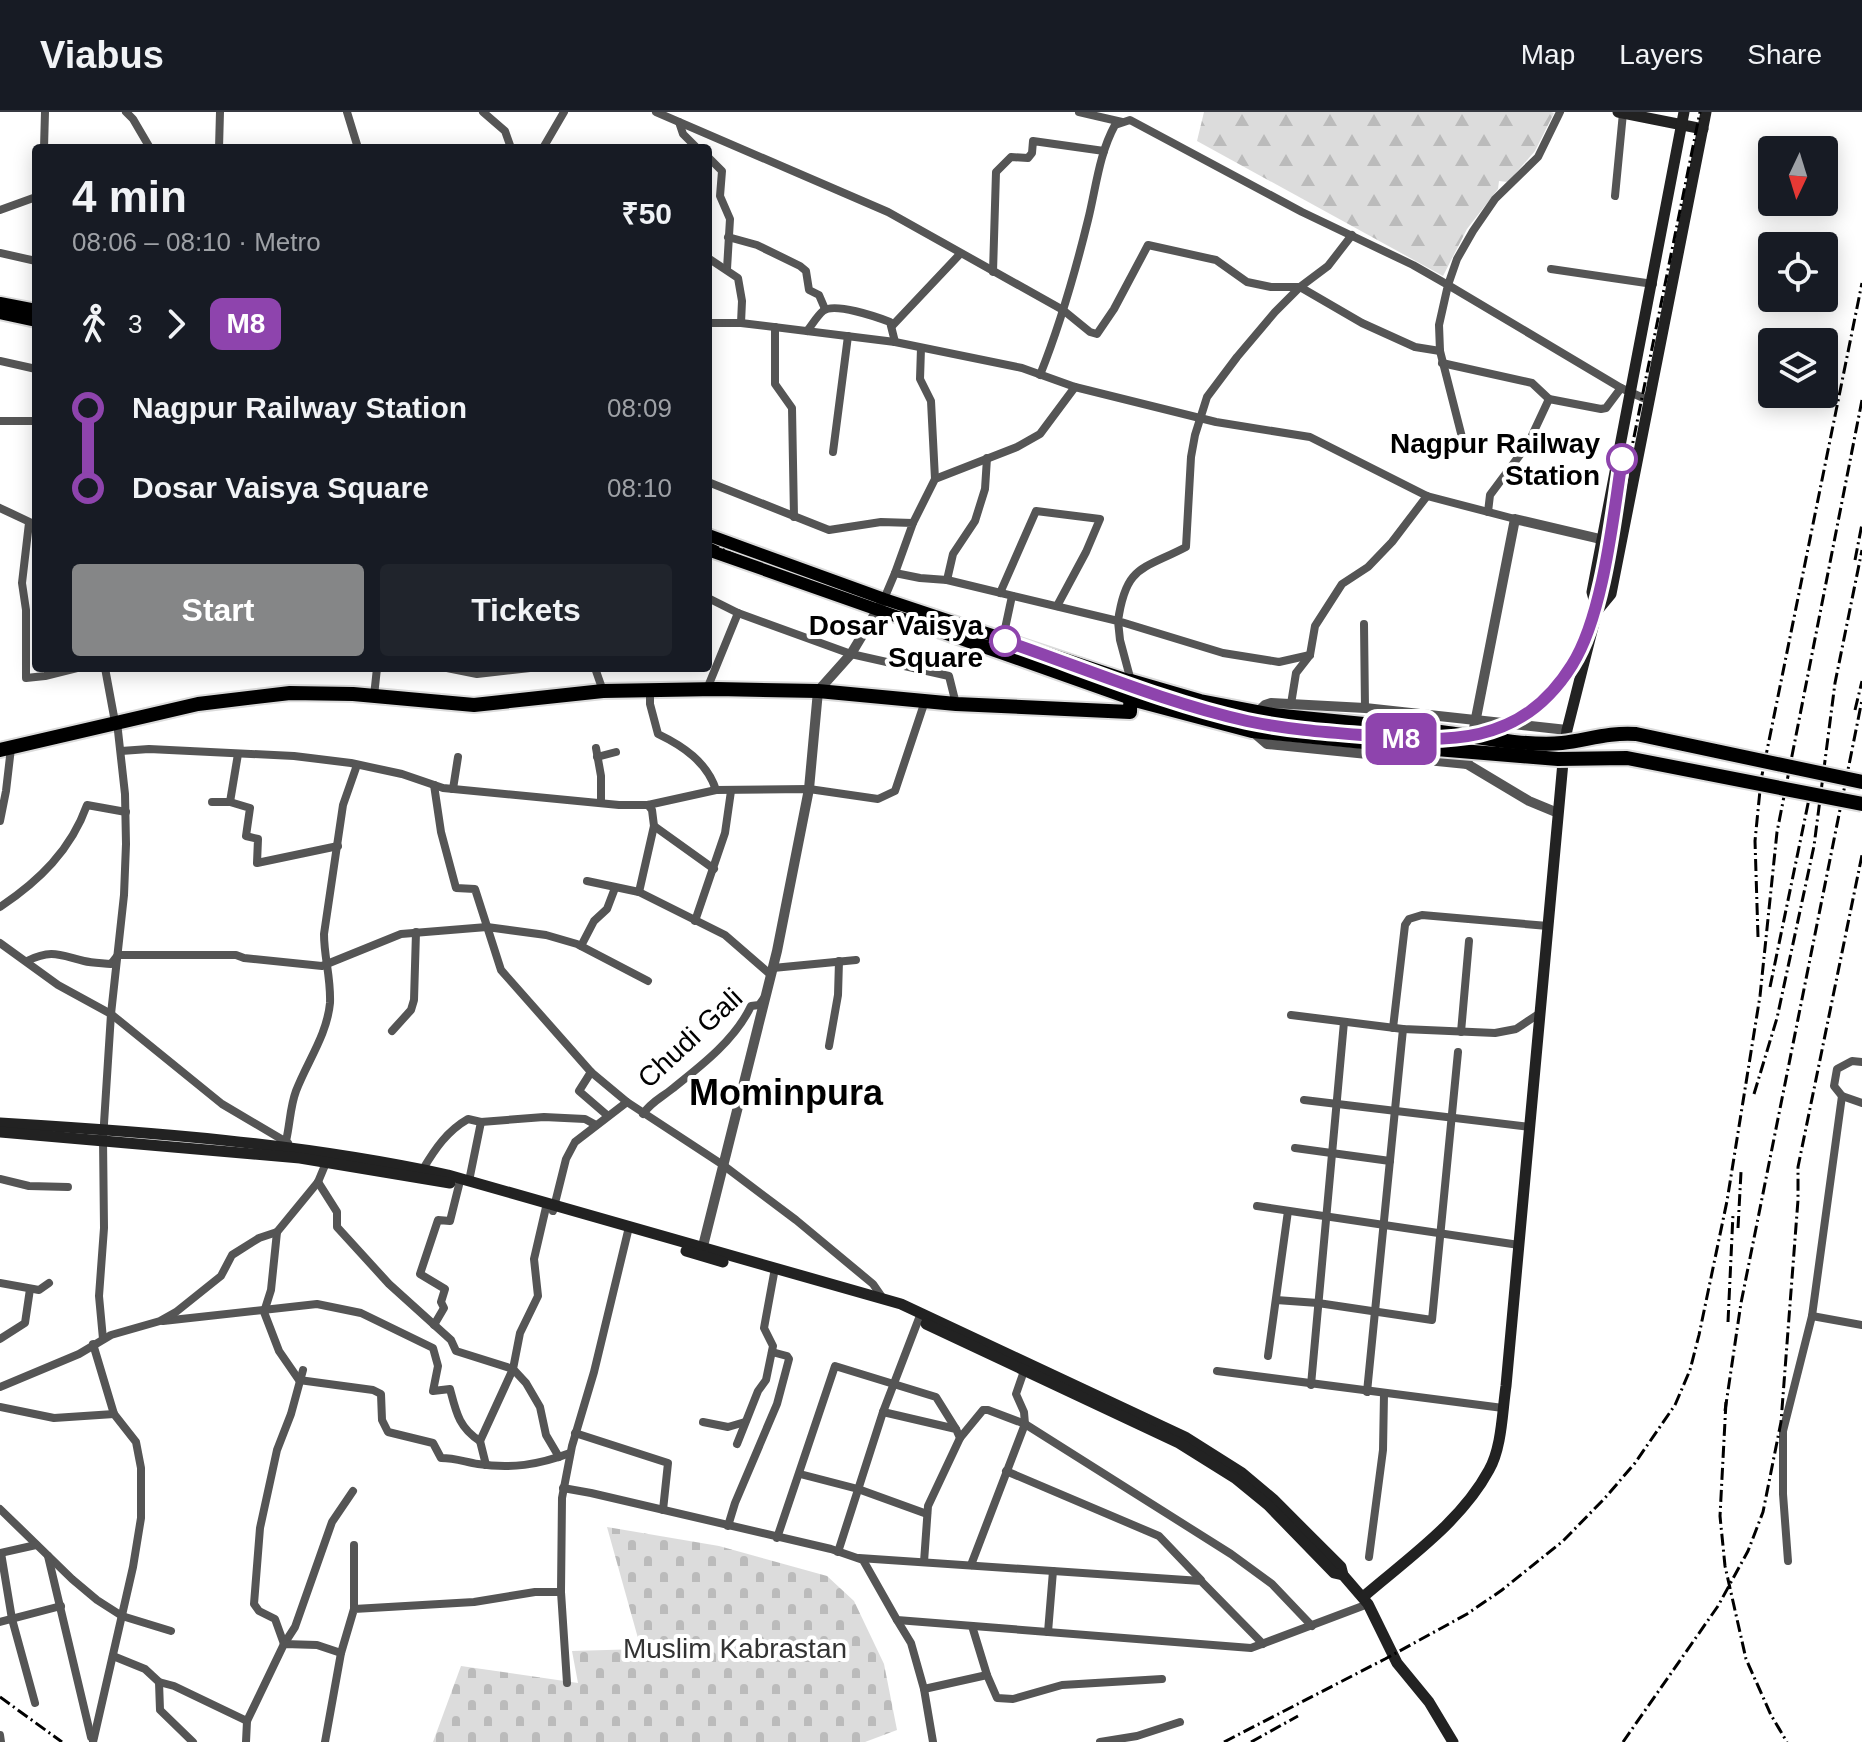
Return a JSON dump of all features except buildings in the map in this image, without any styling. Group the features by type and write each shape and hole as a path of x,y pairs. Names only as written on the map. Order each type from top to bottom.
{"highway":[{"path":"1130,705 1131,681 1200,701 1266,714 1540,743 1561,743 1616,733 1636,734 1862,782"},
{"path":"5,749 198,704 290,693 374,696 474,705 603,691 818,691 956,704 1130,705 1259,732 1558,759 1627,758 1862,804"}],"main road":[{"path":"1366,1600 1437,1533 1468,1500 1490,1469 1503,1408 1567,730 1597,611 1611,594 1706,112"},
{"path":"1620,113 1683,118 1703,129"},
{"path":"1597,611 1592,592 1626,391 1653,284 1683,118"},
{"path":"0,303 32,309"},
{"path":"0,313 32,320"},
{"path":"712,537 1130,705"},
{"path":"712,551 880,604 1003,638 1131,681"},
{"path":"0,1123 293,1149 464,1183"},
{"path":"0,1132 103,1134"},
{"path":"328,1157 423,1169 919,1316 1116,1410 1179,1443 1235,1478 1268,1505 1334,1573 1343,1575 1366,1600 1385,1640 1453,1742"},
{"path":"774,1272 882,1297 1024,1371 1070,1388"}],"street":[{"path":"44,144 45,112"},
{"path":"126,112 148,144"},
{"path":"219,144 220,112"},
{"path":"347,112 357,144"},
{"path":"483,112 496,120 505,131 510,144"},
{"path":"545,144 564,112"},
{"path":"656,112 888,212 1063,310 1090,332 1097,334 1114,309 1148,245 1216,260 1247,282 1271,287 1300,287 1362,323 1415,347 1440,351"},
{"path":"1079,112 1123,122"},
{"path":"1464,445 1440,351 1439,325 1448,285 1457,259 1473,231 1495,199 1538,157 1560,112"},
{"path":"1615,196 1620,113"},
{"path":"1040,375 1082,245 1104,151 1115,125 1130,120 1302,212 1448,285 1626,391 1650,401"},
{"path":"679,122 683,134 693,144"},
{"path":"993,272 996,172 1011,157 1028,158 1032,153 1033,141 1104,151"},
{"path":"712,161 722,171 720,196 730,219 727,269"},
{"path":"0,210 32,198"},
{"path":"1131,681 1118,621 1122,595 1136,570 1186,547 1191,457 1207,397 1237,357 1300,287 1328,266 1352,235"},
{"path":"728,237 757,245 800,266 806,271 809,290 819,295 825,309"},
{"path":"0,253 32,260"},
{"path":"892,326 960,254"},
{"path":"712,260 738,278 741,323"},
{"path":"1551,269 1653,284"},
{"path":"825,309 862,312 890,322 895,342"},
{"path":"807,331 825,309"},
{"path":"712,323 741,323 895,342 1022,368 1075,387 1200,417 1310,437 1427,496 1620,548"},
{"path":"775,327 775,384 792,408 794,517"},
{"path":"833,452 848,336"},
{"path":"702,1252 772,971 809,789 818,691 851,654 880,604 913,523 935,479 931,401 920,379 921,348"},
{"path":"0,361 32,368"},
{"path":"1442,363 1532,383 1549,399 1601,409 1626,391"},
{"path":"935,479 1017,447 1040,434 1075,387"},
{"path":"1488,512 1490,495 1528,444 1549,399"},
{"path":"0,421 32,421"},
{"path":"947,580 953,554 975,521 985,489 987,458"},
{"path":"712,484 829,530 881,522 913,523"},
{"path":"1291,704 1296,673 1310,655 1315,626 1342,584 1368,567 1392,542 1427,496"},
{"path":"0,508 32,524"},
{"path":"1000,593 1036,511 1100,519 1057,606"},
{"path":"1467,764 1515,519"},
{"path":"32,529 22,583 26,610 26,678 61,672"},
{"path":"895,573 947,580 1057,606 1223,653 1279,662 1310,655"},
{"path":"1003,638 1012,596"},
{"path":"712,600 738,613 851,654 949,676 956,704"},
{"path":"707,689 738,613"},
{"path":"1364,624 1365,708"},
{"path":"103,1339 99,1296 104,1228 103,1134 111,1014 124,895 126,812 121,751 106,672"},
{"path":"374,696 377,672"},
{"path":"467,672 495,672"},
{"path":"596,672 603,691"},
{"path":"650,692 658,734 691,753 712,778 716,790"},
{"path":"121,751 294,756 402,774 453,789 601,803 648,805 716,790 809,789 878,799 895,791 925,701"},
{"path":"1266,714 1265,705 1291,704 1365,708 1567,730"},
{"path":"1259,732 1267,744 1467,764 1529,801 1558,813"},
{"path":"0,821 6,791 5,749"},
{"path":"601,803 601,776 596,752 616,752"},
{"path":"230,802 238,754"},
{"path":"453,789 458,757"},
{"path":"293,1149 292,1102 326,1024 330,1004 329,963 324,953 324,934 343,805 357,765"},
{"path":"434,785 441,832 456,888 475,889 501,970 591,1072 643,1114 723,1165 873,1284 882,1297"},
{"path":"695,921 725,833 731,791"},
{"path":"212,802 230,802 250,808 246,836 258,839 257,863 339,846"},
{"path":"0,907 35,883 78,831 87,805 126,812"},
{"path":"639,892 654,826 652,810 648,805"},
{"path":"654,826 714,869"},
{"path":"587,881 639,892 725,935 772,971 856,960"},
{"path":"581,946 594,921 607,909 615,888"},
{"path":"1367,1392 1390,1161 1405,925 1409,919 1422,915 1548,926"},
{"path":"118,955 236,955 322,966 391,937 487,927 546,935 581,946 648,981"},
{"path":"392,1031 411,1010 414,1000 416,932"},
{"path":"1461,1032 1469,941"},
{"path":"0,943 58,985 111,1014 222,1104 293,1149"},
{"path":"27,961 42,953 63,953 84,961 111,964 118,955"},
{"path":"829,1046 838,995 839,961"},
{"name":"Chudi Gali","path":"643,1114 650,1103 702,1064 743,1024 751,1006 759,1005 766,995"},
{"path":"1291,1015 1398,1028 1495,1033 1516,1029 1540,1013"},
{"path":"1311,1385 1344,1022"},
{"path":"1276,1300 1432,1320 1458,1052"},
{"path":"1862,1062 1852,1061 1837,1069 1834,1086 1842,1096 1862,1103"},
{"path":"591,1072 579,1091 608,1116"},
{"path":"1788,1561 1783,1494 1783,1431 1812,1316 1842,1096"},
{"path":"1304,1100 1530,1127"},
{"path":"486,1465 480,1441 513,1369 520,1333 538,1296 534,1259 571,1150 575,1142 627,1102"},
{"path":"423,1169 436,1148 455,1127 468,1119 481,1122 529,1116 585,1119 596,1125"},
{"path":"434,1325 444,1308 441,1302 445,1289 420,1274 438,1220 450,1221 481,1122"},
{"path":"1295,1148 1390,1161"},
{"path":"160,1321 221,1276 232,1255 259,1238 277,1232 318,1182 328,1157"},
{"path":"0,1179 29,1186 68,1187"},
{"path":"318,1182 337,1212 337,1227 389,1284 451,1340 456,1351 513,1369 526,1383 540,1407 546,1435 559,1457"},
{"path":"1257,1206 1519,1245"},
{"path":"1268,1356 1288,1211"},
{"path":"567,1683 561,1592 563,1488 628,1230"},
{"path":"277,1232 271,1290 264,1312 279,1351 299,1380 373,1390 383,1396 382,1420 388,1432 433,1443 441,1458 459,1458 514,1468 543,1464 570,1453"},
{"path":"737,1444 758,1391 766,1380 773,1346 764,1328 774,1272"},
{"path":"0,1283 39,1290 49,1283"},
{"path":"0,1339 25,1323 30,1289"},
{"path":"1,1385 79,1354 103,1339 160,1321 317,1304 361,1313 433,1348 438,1366 433,1391 450,1389 465,1431 480,1441"},
{"path":"838,1552 883,1412 919,1316"},
{"path":"1812,1316 1862,1325"},
{"path":"92,1742 141,1518 141,1468 136,1442 114,1414 93,1344"},
{"path":"728,1526 777,1404 789,1359 772,1352"},
{"path":"777,1538 835,1366 936,1397 958,1434"},
{"path":"284,1644 275,1619 259,1611 254,1604 255,1582 265,1497 303,1370"},
{"path":"971,1565 1025,1424 1024,1412 1016,1394 1024,1371"},
{"path":"1217,1371 1503,1408"},
{"path":"1369,1557 1383,1450 1384,1394"},
{"path":"0,1407 54,1418 114,1414"},
{"path":"924,1562 928,1506 958,1434 983,1410 988,1410 1025,1424 1231,1554 1272,1584 1312,1626"},
{"path":"883,1412 958,1434"},
{"path":"703,1422 728,1427 745,1422"},
{"path":"575,1433 668,1463 663,1510"},
{"path":"1006,1471 1159,1536 1263,1644"},
{"path":"800,1474 858,1489 927,1514"},
{"path":"563,1488 863,1560 911,1643 924,1689 933,1742"},
{"path":"246,1742 247,1721 295,1627 332,1522 353,1491"},
{"path":"0,1509 97,1600 122,1616 171,1631"},
{"path":"35,1703 12,1619 1,1553 36,1545"},
{"path":"325,1742 341,1653 354,1609 354,1545"},
{"path":"48,1556 92,1742"},
{"path":"855,1558 1201,1581"},
{"path":"1048,1632 1053,1571"},
{"path":"354,1609 474,1602 535,1592 561,1592"},
{"path":"897,1620 1251,1648 1312,1626 1366,1600"},
{"path":"0,1622 61,1606"},
{"path":"972,1626 997,1698 1013,1699 1062,1685 1162,1679"},
{"path":"284,1644 317,1645 341,1653"},
{"path":"113,1656 145,1669 159,1682 174,1686 247,1721"},
{"path":"924,1689 987,1675"},
{"path":"159,1682 160,1710 193,1742"},
{"path":"1100,1742 1137,1736 1180,1722"},
{"path":"0,1735 1,1742"}],"green space":[{"path":"1204,112 1554,113 1535,151 1508,182 1499,181 1498,189 1467,229 1443,276 1197,141"},
{"name":"Muslim Kabrastan","path":"607,1527 719,1546 827,1576 854,1601 884,1664 897,1730 865,1742 433,1742 461,1666 578,1683 572,1651 641,1649"}],"railway":[{"path":"712,545 853,600 1242,725 1302,735 1414,745 1472,742 1496,734 1518,724 1556,693 1572,674 1595,629 1700,112"},
{"path":"1758,937 1755,841 1761,780 1862,283"},
{"path":"0,311 32,318"},
{"path":"1224,1742 1385,1659 1467,1614 1502,1590 1563,1541 1605,1498 1635,1463 1675,1405 1690,1370 1699,1335 1727,1201 1760,996 1777,832 1862,400"},
{"path":"1855,560 1862,524"},
{"path":"1754,1094 1777,1018 1814,846 1835,683 1862,550"},
{"path":"1855,710 1862,681"},
{"path":"1725,1411 1741,1303 1862,700"},
{"path":"1770,987 1809,799"},
{"path":"1623,1742 1718,1606 1748,1551 1763,1512 1781,1422 1798,1167 1862,855"},
{"path":"1738,1228 1741,1172"},
{"path":"1728,1322 1733,1214"},
{"path":"1726,1402 1720,1516 1725,1566 1746,1659 1787,1742"},
{"path":"0,1697 62,1742"},
{"path":"1251,1742 1298,1716"}],"metro line":[{"name":"M8","path":"1005,641 1208,710 1264,724 1414,740 1459,739 1486,733 1511,722 1546,698 1579,654 1596,604 1622,459"}],"place":[{"name":"Nagpur Railway Station","path":"1622,459"},
{"name":"Dosar Vaisya Square","path":"1005,641"}],"district":[{"name":"Mominpura","path":"786,1092"}]}
